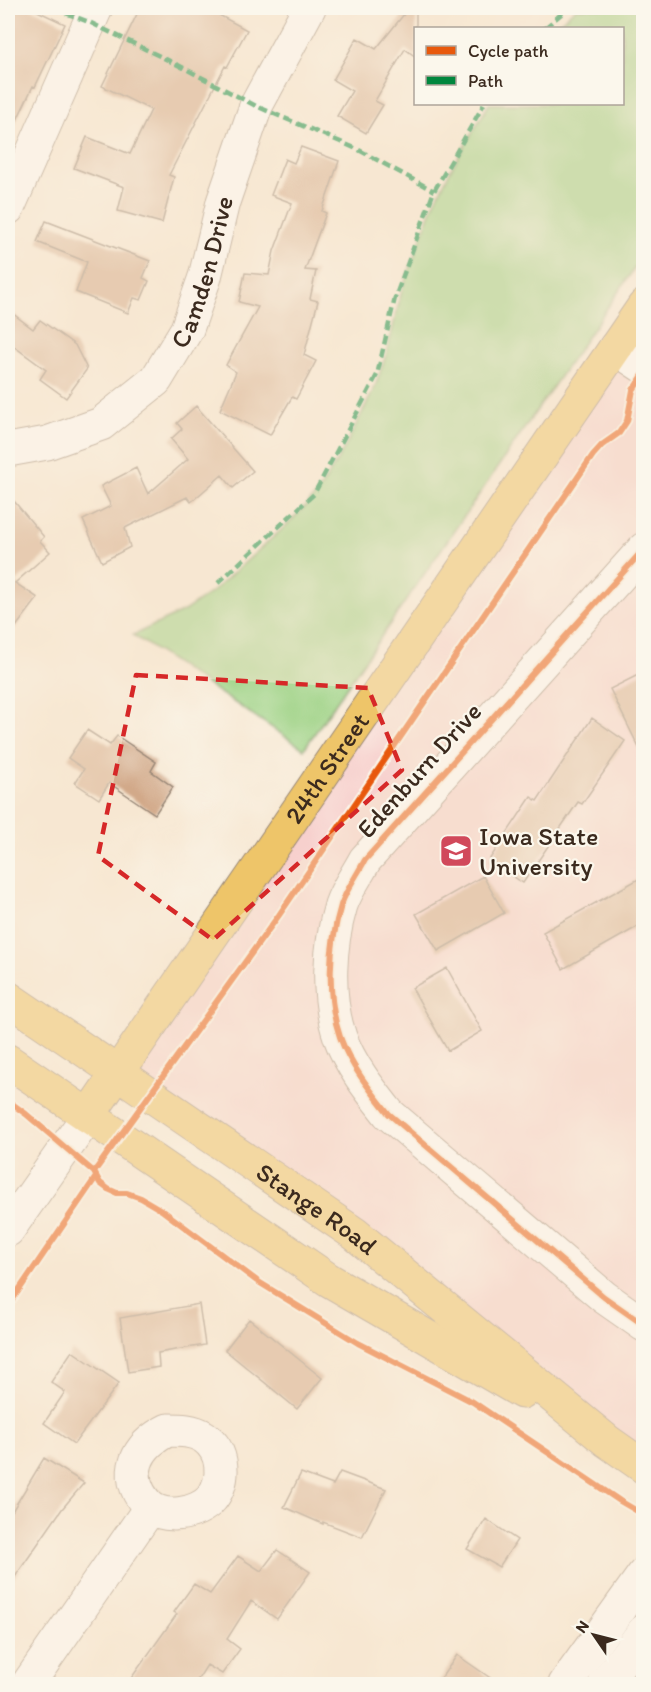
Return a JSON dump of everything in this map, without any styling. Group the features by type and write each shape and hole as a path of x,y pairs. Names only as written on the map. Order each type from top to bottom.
{"main road":[{"name":"24th Street","path":"88,1116 644,306"},
{"name":"Stange Road","path":"8,998 355,1234 607,1442"},
{"name":"Stange Road","path":"8,1062 329,1280 607,1442 644,1467"}],"street":[{"path":"8,207 96,8"},
{"name":"Camden Drive","path":"8,450 47,443 101,424 156,380 187,329 205,277 223,202 256,106 309,8"},
{"path":"615,348 644,368"},
{"name":"Edenburn Drive","path":"644,549 365,860 342,904 331,960 331,997 340,1037 363,1080 389,1114 604,1297 644,1325"},
{"name":"24th Street","path":"8,1230 88,1116"},
{"path":"28,1684 150,1508"},
{"path":"565,1684 644,1574"},
{"path":"605,1684 644,1631"}],"highlighted area":[{"path":"136,675 368,688 402,770 213,940 98,856"}],"shaded area":[{"name":"Iowa State University","path":"643,306 643,1467 118,1074"}],"green space":[{"path":"576,8 643,8 643,256 304,749 133,635 184,611 213,591 290,522 317,494 344,449 375,387 387,352 402,290 433,206 451,169 488,105 624,105 624,27 554,27"}],"building":[{"path":"8,8 31,8 65,24 8,139"},
{"path":"140,8 206,8 247,30 227,67 225,66 169,175 174,177 162,223 118,211 124,187 74,168 87,137 130,154 151,110 102,86"},
{"path":"409,8 416,8 414,56 405,49 375,101 383,105 366,133 337,116 352,91 333,80 357,38 376,49"},
{"path":"301,147 339,161 322,211 326,213 305,270 316,271 310,299 318,301 304,355 316,361 296,399 292,397 270,435 220,410 236,372 226,365 258,307 239,302 245,273 269,275 274,251 292,203 271,195 285,159 294,163"},
{"path":"46,221 150,261 143,278 149,281 141,300 134,298 128,313 76,292 87,262 37,242"},
{"path":"8,310 33,329 40,320 75,345 87,369 66,398 40,379 46,370 8,342"},
{"path":"196,406 253,471 233,488 222,475 191,502 187,497 125,528 130,547 102,562 83,520 111,506 101,486 136,468 148,494 188,459 171,439 182,429 177,423"},
{"path":"8,494 44,537 40,541 50,552 15,583 38,598 8,637"},
{"path":"644,672 644,758 610,689"},
{"path":"592,718 625,741 582,804 578,802 523,883 489,860 531,797 537,801"},
{"path":"87,730 110,745 117,736 156,762 151,771 173,787 155,814 109,783 99,799 75,783 84,769 68,758"},
{"path":"483,876 504,913 438,951 416,914"},
{"path":"644,876 644,923 563,969 543,932"},
{"path":"447,968 482,1031 448,1051 412,988"},
{"path":"199,1304 205,1345 158,1353 159,1367 128,1372 120,1318"},
{"path":"249,1319 322,1378 297,1409 225,1350"},
{"path":"72,1351 119,1383 74,1444 44,1423 65,1392 51,1382"},
{"path":"44,1458 84,1483 62,1509 8,1587 8,1518"},
{"path":"340,1472 386,1489 362,1537 323,1522 323,1524 284,1507 301,1473 333,1485"},
{"path":"486,1519 517,1540 499,1567 467,1549"},
{"path":"277,1550 310,1572 277,1619 251,1601 227,1639 240,1649 222,1674 207,1665 195,1684 127,1684 177,1614 174,1612 194,1584 210,1594 238,1556 261,1571"},
{"path":"457,1655 499,1684 437,1684"}],"marked path":[{"path":"53,8 89,22 256,106 357,149 434,191"},
{"path":"546,27 568,8"},
{"path":"218,583 314,494 377,375 395,298 434,191 483,105"}],"cycle path":[{"path":"94,1172 279,915 593,455 602,445 619,433 627,421 633,390 644,374"},
{"path":"644,549 365,860 341,905 334,937 331,971 333,1005 344,1047 361,1077 389,1114 604,1297 644,1325"},
{"path":"8,1101 94,1172 100,1183 108,1189 141,1198 163,1211 257,1281 358,1343 473,1402 644,1515"},
{"path":"8,1306 96,1177"}],"place":[{"name":"Iowa State University","path":"456,851"}]}
